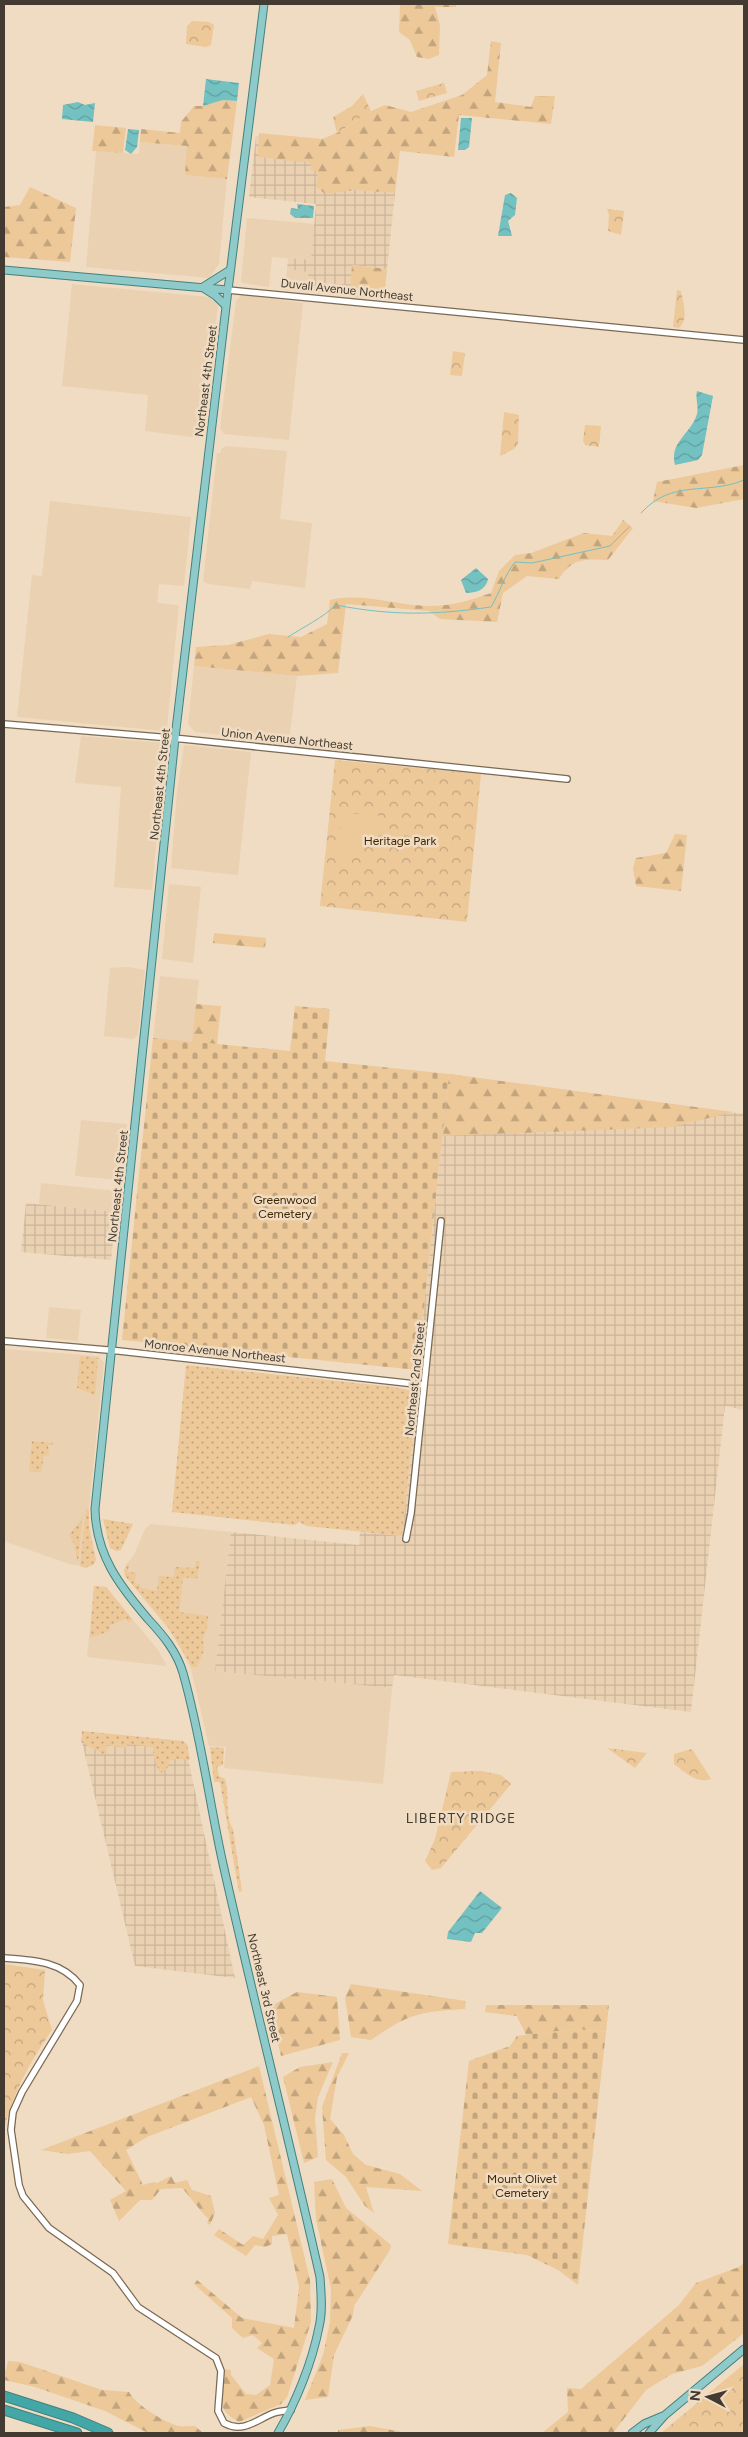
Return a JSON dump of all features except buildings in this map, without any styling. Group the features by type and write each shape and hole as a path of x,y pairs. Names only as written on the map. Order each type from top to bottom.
{"highway":[{"path":"4,2396 117,2433"},
{"path":"4,2410 77,2433"},
{"path":"93,2426 108,2433"}],"main road":[{"name":"Northeast 4th Street","path":"108,1565 98,1541 95,1508 176,738 230,270 264,4"},
{"name":"Duvall Avenue Northeast","path":"4,270 228,290"},
{"path":"226,306 216,296 202,287 230,270"},
{"name":"Northeast 3rd Street","path":"108,1565 120,1586 174,1651 183,1672 223,1862 320,2277 320,2327 291,2410 278,2433"},
{"path":"649,2433 665,2415 744,2349"},
{"path":"632,2433 644,2424 665,2415"}],"street":[{"name":"Duvall Avenue Northeast","path":"228,290 744,340"},
{"name":"Union Avenue Northeast","path":"4,724 176,738 567,779"},
{"name":"Northeast 2nd Street","path":"406,1538 410,1517 441,1221"},
{"name":"Monroe Avenue Northeast","path":"4,1341 111,1350 424,1385"},
{"path":"4,1958 44,1962 60,1967 73,1976 80,1985 77,2001 17,2102 11,2130 21,2190 37,2215 59,2237 113,2273 138,2307 216,2358 221,2371 218,2411 224,2423 233,2427 244,2427 274,2413 291,2410"}],"shaded area":[{"path":"256,136 321,142 317,186 395,193 387,269 352,265 349,296 306,292 308,272 287,269 288,258 311,260 316,204 249,197"},
{"path":"140,142 188,146 186,175 227,179 219,264 209,278 86,267 96,151 139,154"},
{"path":"247,218 315,224 311,260 272,257 269,287 243,283 241,281"},
{"path":"287,269 308,271 306,292 285,290"},
{"path":"72,284 209,297 215,301 218,306 200,438 145,431 148,395 62,386"},
{"path":"242,294 303,303 289,440 224,434 220,428 236,301"},
{"path":"227,446 287,451 280,519 312,523 305,588 252,581 250,589 208,584 203,581 217,453 220,453 222,448"},
{"path":"50,501 191,517 184,586 159,584 157,603 179,605 167,728 164,731 17,717 32,575 42,576"},
{"path":"194,666 297,676 289,742 195,732 188,724"},
{"path":"81,736 164,743 152,890 114,887 121,787 75,783"},
{"path":"184,745 251,752 238,875 171,868 177,792"},
{"path":"169,884 201,887 193,963 162,959"},
{"path":"128,967 145,970 138,1035 133,1039 104,1036 110,968"},
{"path":"160,976 199,980 192,1042 153,1038"},
{"path":"449,1074 744,1114 744,1410 725,1406 691,1712 394,1675 392,1688 215,1671 231,1532 359,1545 360,1532 402,1536 417,1392 417,1370"},
{"path":"81,1120 127,1124 120,1180 75,1176"},
{"path":"41,1183 118,1191 116,1212 39,1204"},
{"path":"26,1203 116,1212 111,1260 21,1252"},
{"path":"49,1307 81,1310 78,1341 46,1338"},
{"path":"4,1349 99,1356 104,1363 88,1516 96,1560 88,1567 69,1564 4,1541"},
{"path":"151,1524 231,1532 215,1671 392,1688 383,1784 224,1768 226,1747 209,1746 191,1669 175,1637 125,1576 125,1566 134,1555 145,1529"},
{"path":"94,1586 106,1587 158,1650 167,1666 87,1657"},
{"path":"81,1738 186,1749 235,1978 135,1966"}],"green space":[{"path":"400,4 457,4 456,7 435,7 440,25 439,55 429,59 417,57 410,40 399,32"},
{"path":"192,21 209,22 214,25 211,45 206,47 186,44 187,26"},
{"path":"491,41 501,43 495,102 531,107 535,96 555,96 551,124 459,115 454,157 400,151 395,193 355,190 325,194 316,186 318,172 311,170 311,163 258,157 259,133 322,139 337,133 371,111 385,105 411,112 462,95 487,75"},
{"path":"444,83 447,93 419,101 416,91"},
{"path":"363,94 371,111 337,133 333,117 352,106"},
{"path":"223,100 237,101 227,179 185,175 187,146 140,142 141,129 180,133 181,122 194,106 203,106"},
{"path":"95,125 126,128 123,153 92,151"},
{"path":"30,187 76,208 70,262 4,257 4,207 20,205"},
{"path":"607,209 624,211 621,235 608,231 609,215"},
{"path":"352,265 387,269 384,300 349,296"},
{"path":"677,290 681,291 685,315 679,328 673,327"},
{"path":"453,351 465,353 462,376 450,375"},
{"path":"504,412 519,415 518,444 514,449 500,456"},
{"path":"585,425 601,426 599,447 585,445 583,441"},
{"path":"744,465 744,499 696,508 653,501 657,482"},
{"path":"623,520 633,528 608,560 586,560 574,563 559,579 527,576 503,593 497,622 440,619 429,611 346,604 338,673 297,676 194,666 196,647 228,645 269,634 301,637 327,624 330,600 367,598 438,606 484,596 491,593 499,571 515,555 531,553 584,533 612,536"},
{"name":"Heritage Park","path":"335,760 481,774 467,922 320,906"},
{"path":"345,813 384,816 378,833 369,844 356,851 338,852 341,815"},
{"path":"675,834 687,835 681,891 636,886 633,868 636,858 666,853"},
{"path":"214,933 266,938 265,948 213,943"},
{"path":"196,1004 221,1006 217,1044 192,1042"},
{"name":"Greenwood Cemetery","path":"295,1006 330,1009 325,1061 449,1074 417,1370 122,1340 153,1038 290,1051"},
{"path":"449,1074 733,1112 672,1127 443,1136"},
{"path":"80,1356 98,1358 95,1395 77,1388"},
{"path":"186,1365 394,1387 417,1392 402,1536 307,1526 299,1522 295,1525 172,1512"},
{"path":"32,1441 53,1443 53,1445 48,1445 49,1455 44,1456 41,1472 33,1472 32,1468 31,1472 29,1471"},
{"path":"86,1509 89,1509 89,1530 96,1560 93,1565 85,1568 80,1566"},
{"path":"83,1512 78,1563 74,1544 69,1535 81,1520"},
{"path":"103,1519 133,1524 121,1550 116,1551 110,1548"},
{"path":"196,1561 200,1561 197,1579 183,1577 179,1612 208,1616 207,1628 203,1639 204,1650 197,1667 192,1667 166,1624 125,1576 124,1570 129,1563 128,1572 136,1573 135,1583 140,1584 140,1588 157,1591 159,1576 174,1577 175,1567 195,1568"},
{"path":"94,1586 106,1587 132,1619 129,1623 126,1619 110,1625 110,1631 90,1638"},
{"path":"82,1731 183,1741 187,1744 190,1760 177,1759 169,1761 167,1769 160,1774 153,1755 153,1747 127,1744 126,1748 107,1745 105,1755 81,1742"},
{"path":"210,1747 224,1748 223,1765 217,1767 219,1776 225,1779 228,1811 233,1829 242,1891 239,1892 220,1782 214,1782"},
{"path":"607,1748 647,1753 635,1768"},
{"path":"692,1749 711,1779 696,1779 674,1764 674,1754"},
{"path":"481,1771 501,1775 511,1784 441,1868 432,1870 425,1861 435,1839 451,1772"},
{"path":"4,1964 45,1970 43,2000 52,2030 23,2078 12,2103 4,2130"},
{"path":"351,1984 466,2001 465,2009 436,2011 415,2016 396,2024 371,2040 351,2037 345,1998"},
{"path":"297,1992 337,1997 340,2040 281,2056 269,2007"},
{"path":"486,2005 609,2005 606,2032 576,2029 526,2035 517,2016 485,2012"},
{"name":"Mount Olivet Cemetery","path":"576,2029 606,2032 578,2285 558,2270 527,2255 448,2244 469,2061 510,2046 517,2036"},
{"path":"342,2053 349,2053 337,2077 330,2119 344,2135 353,2154 366,2165 400,2174 422,2191 366,2187 374,2213 365,2206 346,2177 326,2160 322,2107"},
{"path":"333,2062 318,2097 315,2118 318,2157 304,2163 283,2077 300,2067"},
{"path":"259,2066 310,2280 311,2322 287,2397 281,2404 239,2422 231,2417 222,2406 221,2393 224,2369 231,2370 231,2375 246,2394 256,2395 270,2385 274,2359 257,2348 262,2343 253,2335 243,2338 232,2328 232,2318 194,2284 197,2280 242,2318 294,2328 299,2287 287,2234 272,2236 272,2244 265,2247 255,2245 246,2256 214,2235 219,2229 243,2245 253,2236 263,2239 278,2215 269,2198 279,2195 264,2125 251,2097 147,2137 126,2150 143,2185 157,2183 171,2176 175,2183 187,2180 192,2190 211,2196 215,2213 210,2225 207,2223 209,2219 182,2188 161,2189 152,2200 140,2200 119,2221 110,2200 126,2191 90,2151 68,2154 41,2150"},
{"path":"332,2179 346,2208 391,2245 390,2250 354,2306 353,2315 334,2355 328,2397 305,2400 323,2355 330,2322 331,2289 316,2219 314,2182"},
{"path":"744,2263 744,2333 702,2366 672,2374 646,2390 613,2433 542,2433 568,2412 567,2388 581,2389 679,2305 696,2283 739,2267"},
{"path":"8,2361 20,2362 102,2390 129,2392 144,2408 159,2417 179,2426 195,2426 203,2433 148,2433 105,2411 35,2387 4,2380 4,2370 6,2370"},
{"path":"744,2364 744,2433 661,2433"},
{"path":"370,2426 408,2433 338,2433 338,2430"}],"water":[{"path":"206,79 239,83 237,101 223,100 203,106"},
{"path":"78,102 85,105 95,103 93,122 62,119 63,105"},
{"path":"461,118 472,118 469,147 465,150 458,150"},
{"path":"128,129 139,130 137,147 131,154 125,150"},
{"path":"511,193 517,198 515,215 508,221 512,236 498,236 505,195"},
{"path":"297,204 314,206 313,218 295,218 290,214 291,208 298,209"},
{"path":"697,391 713,396 702,455 698,460 675,465 675,450 697,414"},
{"path":"476,568 488,579 487,583 480,590 466,593 461,580"},
{"path":"480,1891 502,1908 482,1933 475,1933 471,1942 447,1939 448,1932"}],"waterway":[{"path":"641,513 653,502 665,495 690,489 730,485 744,480"},
{"path":"288,637 336,605 395,613 451,612 491,607 515,562 532,563 610,546 629,527"}],"district":[{"name":"LIBERTY RIDGE","path":"461,1818"}]}
